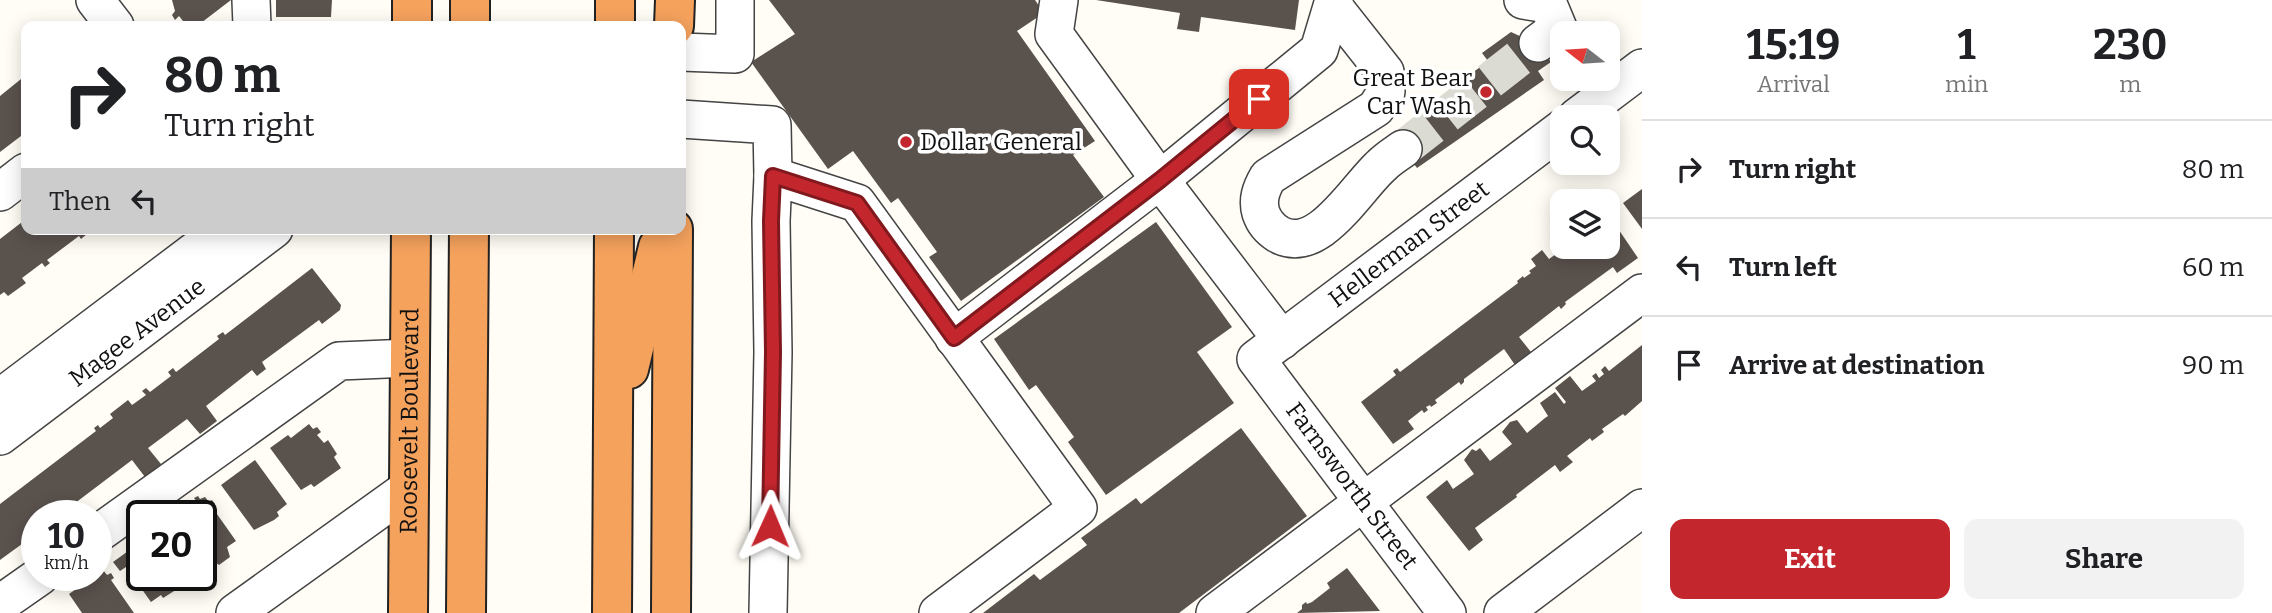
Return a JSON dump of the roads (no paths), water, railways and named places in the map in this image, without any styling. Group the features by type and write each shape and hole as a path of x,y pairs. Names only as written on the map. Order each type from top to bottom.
{"highway":[{"path":"412,0 412,21"},
{"path":"470,0 470,21"},
{"path":"615,0 615,21"},
{"path":"674,21 675,0"},
{"name":"Roosevelt Boulevard","path":"408,613 411,235"},
{"path":"467,613 469,235"},
{"path":"612,613 614,235"},
{"path":"613,436 661,235"},
{"path":"671,613 673,235"}],"street":[{"path":"95,0 111,21"},
{"path":"251,0 252,21"},
{"path":"686,52 735,54 734,0"},
{"name":"Farnsworth Street","path":"1059,0 1054,34 1160,180 1363,501 1447,613"},
{"path":"1523,0 1548,4 1548,36"},
{"path":"954,338 1160,180 1320,50 1333,3"},
{"path":"1333,3 1385,72 1386,92 1376,108 1268,177 1259,199 1265,222 1283,236 1306,238 1325,227 1382,165 1403,149"},
{"path":"1593,105 1642,68"},
{"path":"686,119 772,125 773,352 768,613"},
{"name":"Hellerman Street","path":"1269,350 1550,138"},
{"path":"0,192 21,176"},
{"path":"773,176 857,203 1078,508 938,613"},
{"name":"Magee Avenue","path":"0,398 216,235"},
{"name":"Magee Avenue","path":"0,436 263,235"},
{"path":"1215,613 1642,293"},
{"path":"112,524 339,361 410,358"},
{"path":"234,613 409,488"},
{"path":"1503,613 1642,508"},
{"path":"0,604 21,589"}],"tunnel":[{"path":"1403,149 1538,43"}],"place":[{"name":"Great Bear Car Wash","path":"1486,92"},
{"name":"Dollar General","path":"906,142"}]}
